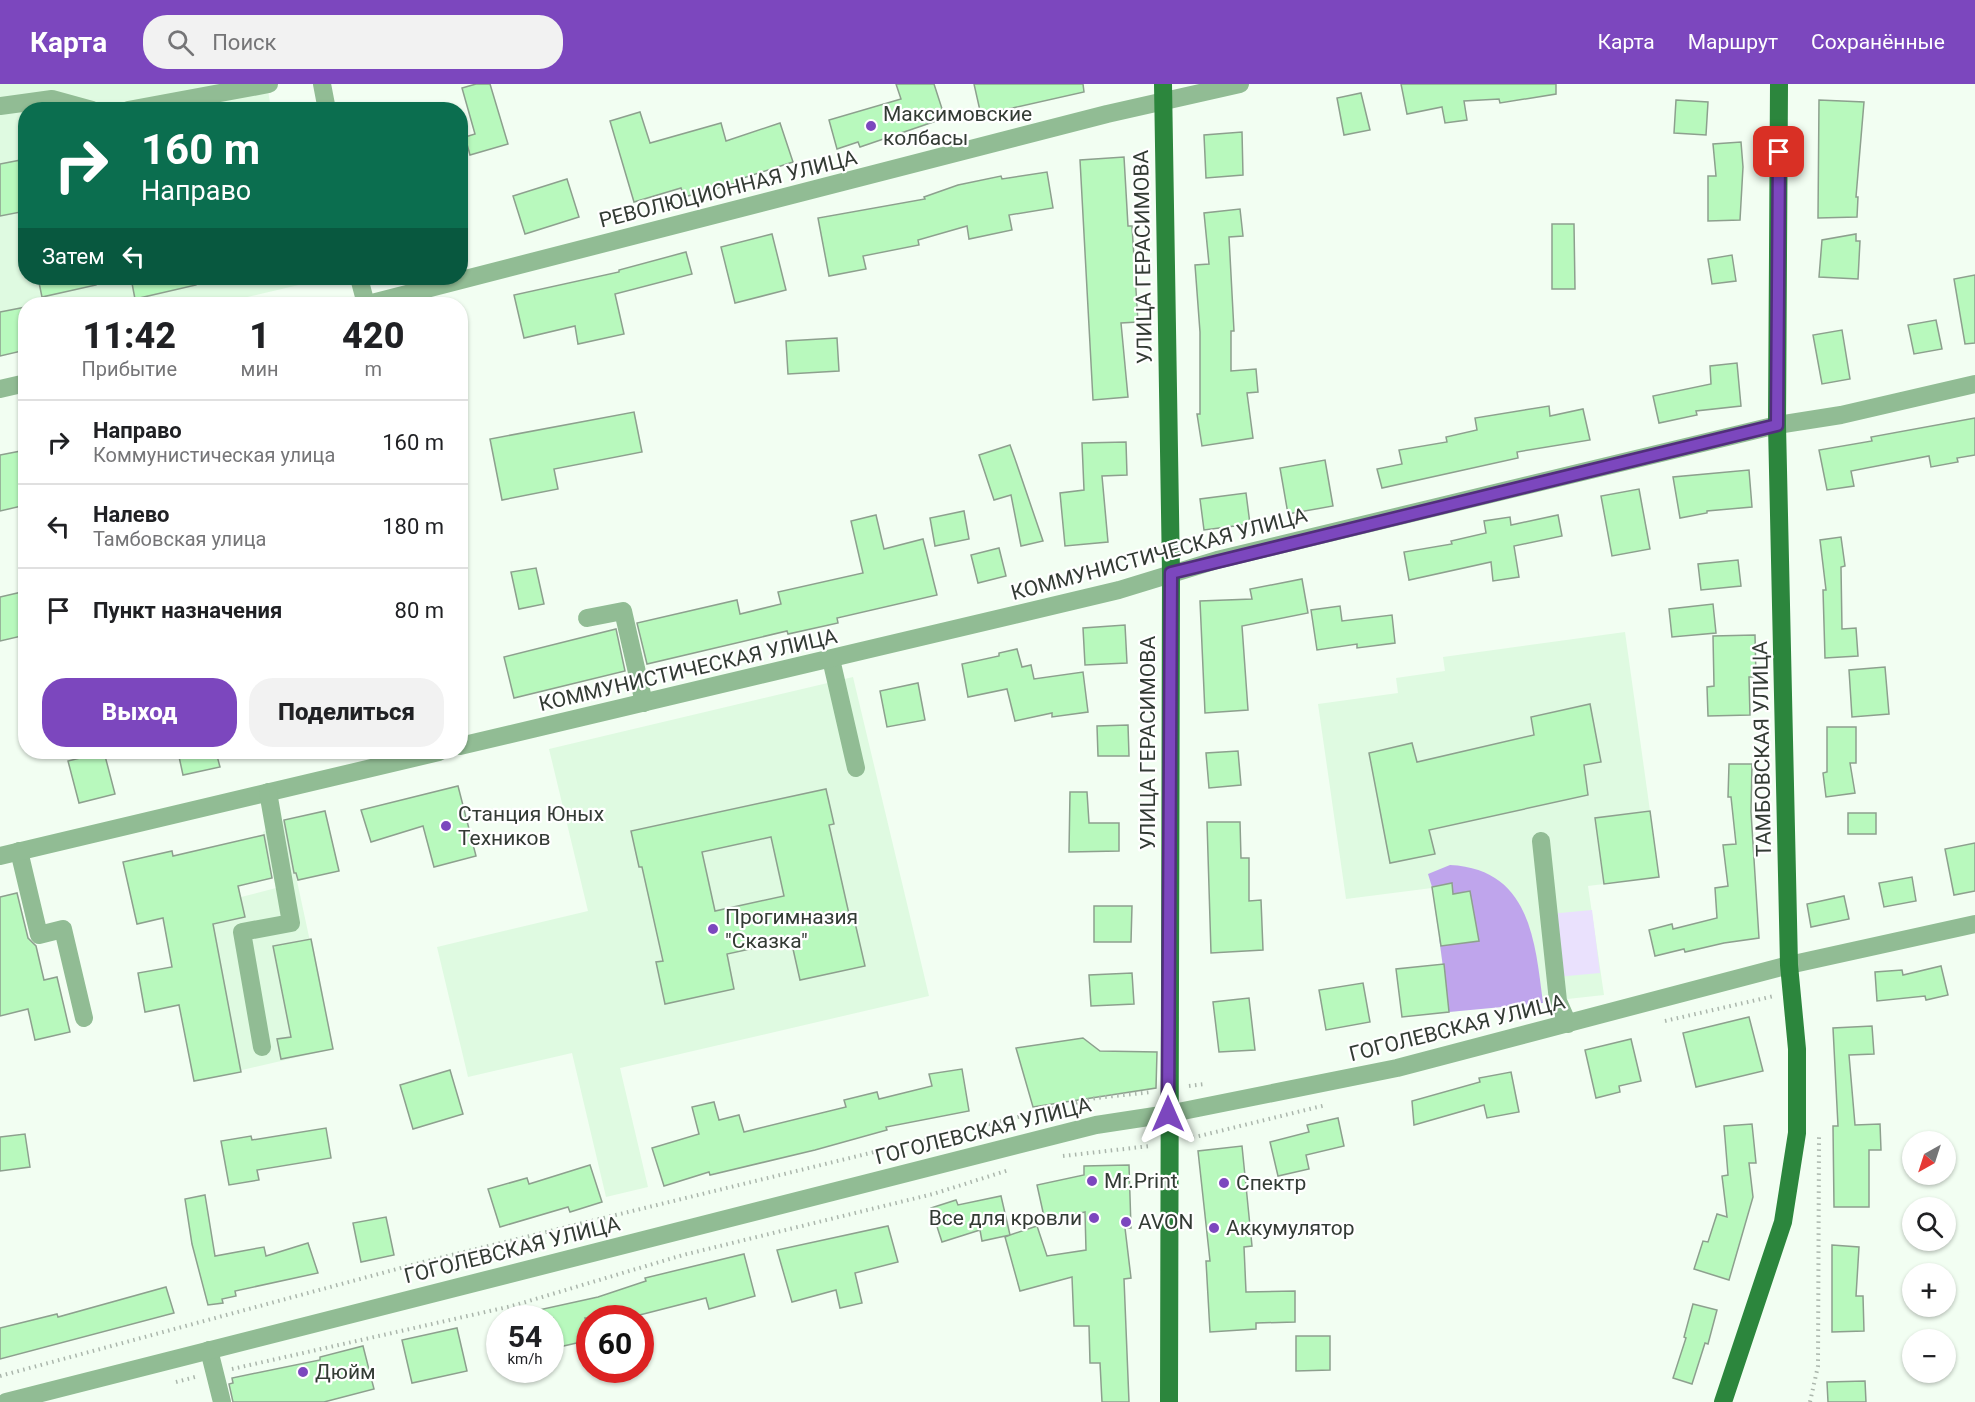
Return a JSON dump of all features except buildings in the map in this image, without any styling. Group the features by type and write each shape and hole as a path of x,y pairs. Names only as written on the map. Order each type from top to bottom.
{"main road":[{"name":"УЛИЦА ГЕРАСИМОВА","path":"1163,84 1171,573 1169,1402"},
{"name":"ТАМБОВСКАЯ УЛИЦА","path":"1723,1402 1783,1222 1797,1133 1797,1049 1789,965 1777,425 1779,84"}],"street":[{"path":"172,102 270,84"},
{"path":"322,84 325,102"},
{"name":"РЕВОЛЮЦИОННАЯ УЛИЦА","path":"468,278 1107,114 1240,84"},
{"path":"30,102 52,99 63,102"},
{"path":"0,106 18,104"},
{"name":"РЕВОЛЮЦИОННАЯ УЛИЦА","path":"394,297 441,285"},
{"name":"КОММУНИСТИЧЕСКАЯ УЛИЦА","path":"468,744 1119,590 1171,573 1777,425 1841,415 1975,384"},
{"path":"0,389 18,385"},
{"path":"587,618 623,611 644,703"},
{"path":"831,659 856,768"},
{"path":"0,856 409,759"},
{"path":"262,1047 242,932 291,923 268,792"},
{"path":"1541,841 1558,1001 1568,1024"},
{"path":"19,851 39,934 63,929 84,1018"},
{"name":"ГОГОЛЕВСКАЯ УЛИЦА","path":"6,1402 1096,1125 1168,1114 1397,1068 1789,965 1975,924"},
{"path":"209,1350 222,1402"}],"path":[{"path":"1654,1023 1792,991"},
{"path":"1059,1157 1168,1143 1335,1103"},
{"path":"1810,1402 1818,1366 1819,1127"},
{"path":"170,1383 512,1306 683,1255 933,1194 1016,1168"}],"shaded area":[{"path":"0,84 267,84 270,102 18,102 18,285 299,285 247,297 18,297 18,351 0,355"},
{"path":"1625,632 1650,811 1595,819 1604,884 1588,886 1604,995 1449,1012 1432,888 1346,899 1318,704 1398,693 1396,678 1445,671 1443,657"},
{"name":"Прогимназия \"Сказка\"","path":"853,677 929,996 620,1068 648,1187 606,1197 572,1053 468,1077 437,947 588,911 549,749"},
{"path":"284,820 333,1049 194,1081 179,1005 145,1012 138,973 172,967 166,934 245,917 241,897 276,888 263,832"},
{"path":"1450,865 1477,869 1497,879 1512,894 1524,912 1531,933 1543,1003 1449,1012 1439,937 1459,933 1462,943 1479,941 1470,891 1453,894 1452,884 1432,887 1428,874"},
{"path":"1592,910 1600,973 1556,977 1549,914"}],"place":[{"name":"Максимовские колбасы","path":"871,126"},
{"name":"Станция Юных Техников","path":"446,826"},
{"name":"Прогимназия \"Сказка\"","path":"713,929"},
{"name":"Mr.Print","path":"1092,1181"},
{"name":"Спектр","path":"1224,1183"},
{"name":"Все для кровли","path":"1094,1218"},
{"name":"AVON","path":"1126,1222"},
{"name":"Аккумулятор","path":"1214,1228"},
{"name":"Дюйм","path":"303,1372"}],"route":[{"path":"1168,1114 1171,573 1777,425 1779,152"}]}
